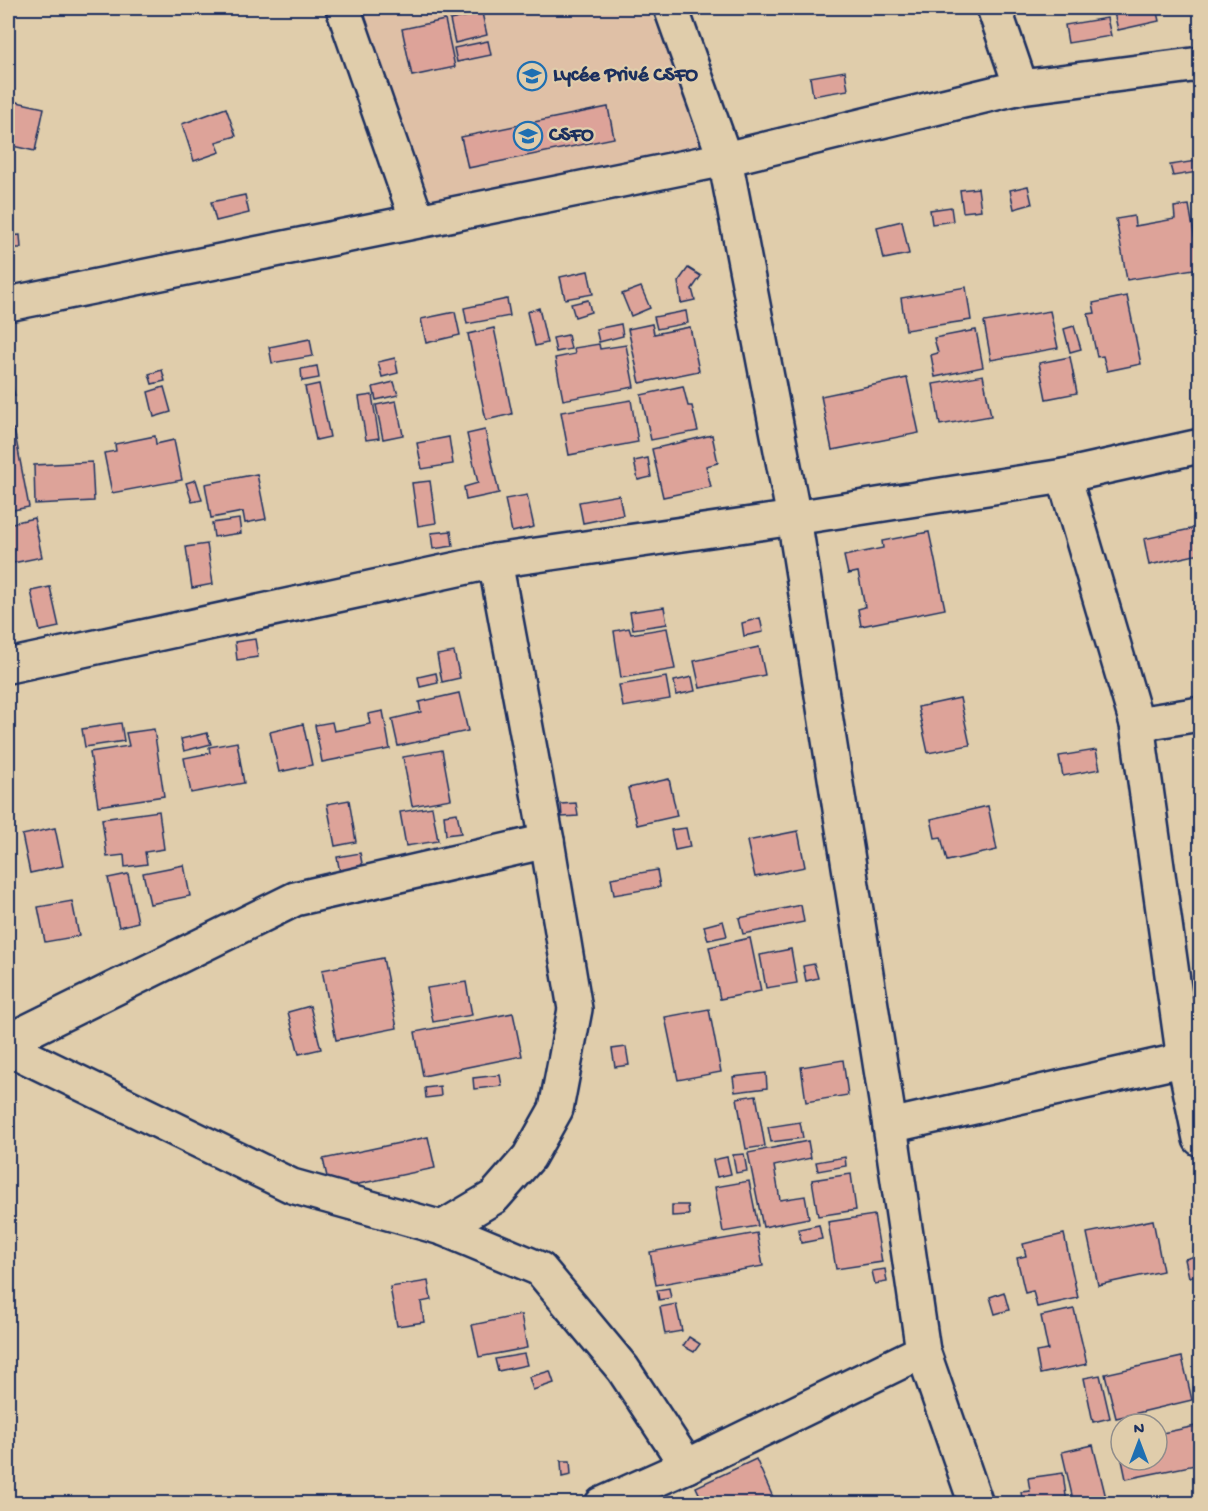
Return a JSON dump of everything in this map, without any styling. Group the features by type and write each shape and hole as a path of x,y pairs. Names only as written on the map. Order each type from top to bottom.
{"street":[{"path":"343,8 417,220"},
{"path":"671,8 726,159 794,518 890,1126 923,1351 976,1503"},
{"path":"994,8 1021,87"},
{"path":"8,304 726,159 1021,87 1200,64"},
{"path":"8,666 495,561 1064,476 1200,446"},
{"path":"1064,476 1137,724 1192,1058 1200,1139"},
{"path":"442,1228 494,1197 529,1157 556,1109 575,1009 547,840 495,561"},
{"path":"1137,724 1200,714"},
{"path":"8,1041 295,899 547,840"},
{"path":"8,1048 292,1186 442,1228 540,1269 623,1369 687,1466"},
{"path":"890,1126 1192,1058"},
{"path":"602,1503 687,1466 923,1351"}],"shaded area":[{"name":"Lycée Privé CSFO","path":"359,8 648,8 710,144 432,202"}],"building":[{"path":"1113,8 1156,8 1159,21 1118,30"},
{"path":"482,13 487,35 455,43 450,20"},
{"path":"1107,18 1111,36 1068,43 1065,25"},
{"path":"445,20 455,67 412,76 402,29"},
{"path":"488,41 491,55 457,62 454,48"},
{"path":"845,71 848,90 813,96 810,77"},
{"path":"8,100 44,108 35,151 8,145"},
{"path":"608,107 614,138 468,168 461,137"},
{"path":"226,108 236,136 216,142 220,152 194,161 182,124"},
{"path":"1196,161 1198,172 1173,176 1170,165"},
{"path":"1028,186 1032,204 1014,209 1010,190"},
{"path":"978,188 981,210 963,212 960,190"},
{"path":"245,195 249,213 216,221 211,202"},
{"path":"1189,205 1200,268 1127,280 1116,219 1134,216 1135,226 1175,219 1174,207"},
{"path":"951,207 953,221 932,224 930,210"},
{"path":"902,221 909,254 884,259 877,227"},
{"path":"20,235 21,248 8,248 8,236"},
{"path":"688,268 701,276 692,289 695,300 681,303 678,282"},
{"path":"588,271 593,294 565,299 560,277"},
{"path":"641,287 650,308 631,316 622,294"},
{"path":"966,287 971,320 906,330 901,298"},
{"path":"1127,296 1141,364 1107,371 1103,356 1097,357 1088,314 1095,313 1093,303"},
{"path":"507,299 510,316 467,324 464,308"},
{"path":"588,300 591,312 575,317 571,304"},
{"path":"539,308 547,343 535,346 527,312"},
{"path":"686,311 688,323 657,329 654,317"},
{"path":"1050,311 1058,348 991,360 984,322"},
{"path":"455,312 460,335 426,343 421,319"},
{"path":"621,324 623,336 599,342 596,329"},
{"path":"652,324 654,334 690,327 699,371 640,383 628,329"},
{"path":"1074,326 1081,349 1070,352 1064,329"},
{"path":"494,328 512,414 486,420 468,334"},
{"path":"976,330 983,367 935,377 931,355 938,353 934,338"},
{"path":"568,335 571,349 556,352 553,338"},
{"path":"310,339 313,356 272,363 269,347"},
{"path":"599,344 600,349 626,345 634,387 563,400 555,358 575,354 574,348"},
{"path":"1070,357 1077,393 1046,399 1039,363"},
{"path":"395,358 398,373 382,377 378,362"},
{"path":"317,366 319,378 302,381 301,369"},
{"path":"162,370 165,381 152,384 149,374"},
{"path":"983,375 991,416 940,425 933,384"},
{"path":"907,378 919,433 832,450 821,396"},
{"path":"394,382 398,395 376,400 373,387"},
{"path":"319,384 330,437 316,440 305,387"},
{"path":"12,385 15,396 8,398 8,386"},
{"path":"683,386 688,406 692,406 698,431 651,440 641,395"},
{"path":"164,387 171,412 154,417 148,392"},
{"path":"372,395 379,438 366,440 359,397"},
{"path":"631,400 638,442 569,455 561,412"},
{"path":"396,401 403,435 383,439 376,405"},
{"path":"14,429 29,507 8,511 8,430"},
{"path":"485,430 499,493 466,500 464,487 478,483 467,434"},
{"path":"712,435 718,463 706,466 711,487 663,497 652,449"},
{"path":"155,436 156,444 174,440 182,480 112,493 104,453 116,451 115,444"},
{"path":"449,437 453,464 422,469 417,443"},
{"path":"648,458 651,477 638,480 634,461"},
{"path":"92,462 94,501 35,504 34,465"},
{"path":"257,474 266,519 245,523 243,512 211,518 205,484"},
{"path":"196,480 202,500 192,502 186,483"},
{"path":"430,481 436,523 418,526 412,483"},
{"path":"527,495 534,527 512,532 505,499"},
{"path":"619,495 623,515 583,523 579,502"},
{"path":"34,518 42,557 8,564 8,524"},
{"path":"239,519 241,533 214,537 212,523"},
{"path":"1200,527 1200,554 1149,565 1144,539"},
{"path":"451,531 453,546 433,549 431,533"},
{"path":"929,532 945,609 861,626 858,609 865,607 858,572 848,574 844,556 883,548 882,541"},
{"path":"207,544 213,584 192,588 186,547"},
{"path":"50,587 59,627 40,631 31,591"},
{"path":"664,607 667,624 633,629 630,612"},
{"path":"760,618 763,632 744,636 742,623"},
{"path":"629,628 631,634 667,628 675,669 621,678 614,631"},
{"path":"255,639 258,657 237,660 235,642"},
{"path":"759,647 765,675 700,688 694,661"},
{"path":"454,652 460,678 442,682 437,655"},
{"path":"436,673 438,683 420,687 418,677"},
{"path":"666,677 670,699 623,707 619,685"},
{"path":"692,677 695,691 676,695 674,681"},
{"path":"459,693 468,731 398,746 392,719 421,712 419,702"},
{"path":"960,698 970,745 928,753 918,707"},
{"path":"383,711 390,749 322,762 315,725 332,722 334,731 370,724 368,714"},
{"path":"121,723 124,741 85,747 82,729"},
{"path":"303,724 312,765 279,772 270,732"},
{"path":"154,729 164,796 98,806 90,752 129,746 126,733"},
{"path":"207,733 211,744 184,751 181,739"},
{"path":"237,742 244,783 191,793 184,758 210,753 209,747"},
{"path":"442,750 451,799 412,806 403,757"},
{"path":"1096,750 1100,769 1063,776 1059,756"},
{"path":"669,779 677,816 637,825 628,788"},
{"path":"349,800 356,842 335,846 327,804"},
{"path":"576,803 578,816 562,817 561,804"},
{"path":"988,806 997,850 947,861 941,837 935,838 931,819"},
{"path":"432,807 438,841 406,846 400,812"},
{"path":"159,811 164,849 145,852 147,864 125,867 124,855 107,857 102,819"},
{"path":"457,813 461,833 446,835 444,815"},
{"path":"55,828 63,866 30,873 22,835"},
{"path":"686,828 690,847 675,850 671,830"},
{"path":"798,831 805,867 755,877 747,841"},
{"path":"360,853 364,874 341,878 337,857"},
{"path":"184,865 190,896 150,904 143,873"},
{"path":"657,870 660,887 614,895 611,878"},
{"path":"128,874 138,922 119,927 108,878"},
{"path":"72,901 79,936 45,942 38,907"},
{"path":"801,905 804,922 743,934 739,918"},
{"path":"723,921 727,936 708,940 704,926"},
{"path":"750,938 761,991 720,999 709,947"},
{"path":"791,949 797,983 766,988 760,955"},
{"path":"383,958 397,1028 336,1040 322,970"},
{"path":"814,964 818,978 806,981 803,966"},
{"path":"466,982 472,1015 433,1022 427,988"},
{"path":"310,1006 321,1049 299,1054 288,1012"},
{"path":"709,1009 721,1072 678,1080 665,1017"},
{"path":"513,1013 522,1056 423,1076 415,1032"},
{"path":"626,1047 629,1065 615,1067 612,1049"},
{"path":"843,1060 848,1095 806,1102 801,1067"},
{"path":"766,1073 767,1088 735,1092 733,1077"},
{"path":"500,1075 502,1086 474,1089 473,1078"},
{"path":"440,1086 441,1096 426,1098 425,1088"},
{"path":"756,1095 765,1146 746,1149 737,1098"},
{"path":"800,1122 803,1138 771,1142 768,1127"},
{"path":"428,1137 435,1168 330,1190 323,1159"},
{"path":"808,1141 811,1158 774,1166 780,1200 805,1196 809,1218 763,1227 748,1153"},
{"path":"744,1154 747,1171 736,1173 733,1155"},
{"path":"727,1157 731,1174 717,1177 713,1160"},
{"path":"845,1157 846,1166 818,1171 816,1162"},
{"path":"851,1174 856,1210 818,1216 812,1180"},
{"path":"749,1181 758,1226 723,1232 715,1187"},
{"path":"672,1205 688,1205 689,1215 672,1216"},
{"path":"874,1215 882,1262 836,1269 828,1222"},
{"path":"1153,1220 1163,1271 1098,1285 1087,1233"},
{"path":"819,1225 822,1239 801,1243 799,1229"},
{"path":"757,1233 763,1266 656,1285 650,1252"},
{"path":"1064,1234 1078,1298 1037,1307 1033,1291 1025,1293 1017,1258 1026,1256 1023,1244"},
{"path":"1199,1255 1200,1274 1189,1277 1185,1259"},
{"path":"885,1269 887,1282 875,1284 872,1271"},
{"path":"428,1281 431,1300 421,1302 424,1322 397,1326 390,1287"},
{"path":"669,1288 671,1298 659,1300 657,1290"},
{"path":"1004,1292 1009,1310 995,1314 990,1297"},
{"path":"676,1304 682,1331 665,1334 660,1307"},
{"path":"1074,1309 1087,1364 1040,1374 1036,1352 1048,1350 1041,1316"},
{"path":"521,1315 527,1348 479,1357 472,1325"},
{"path":"689,1337 700,1344 694,1352 683,1346"},
{"path":"524,1354 527,1365 498,1371 495,1359"},
{"path":"1182,1357 1192,1400 1141,1412 1114,1412 1105,1374"},
{"path":"550,1371 554,1383 533,1390 529,1377"},
{"path":"1100,1375 1109,1418 1093,1422 1084,1378"},
{"path":"1196,1426 1200,1464 1169,1470 1169,1432"},
{"path":"1093,1445 1106,1498 1074,1504 1062,1452"},
{"path":"756,1459 776,1504 704,1504 696,1487"},
{"path":"561,1461 570,1461 571,1475 562,1477"},
{"path":"1125,1472 1161,1472 1126,1479"},
{"path":"1063,1473 1067,1504 1023,1504 1021,1492 1030,1491 1028,1478"}],"place":[{"name":"Lycée Privé CSFO","path":"532,76"},
{"name":"CSFO","path":"528,136"}]}
